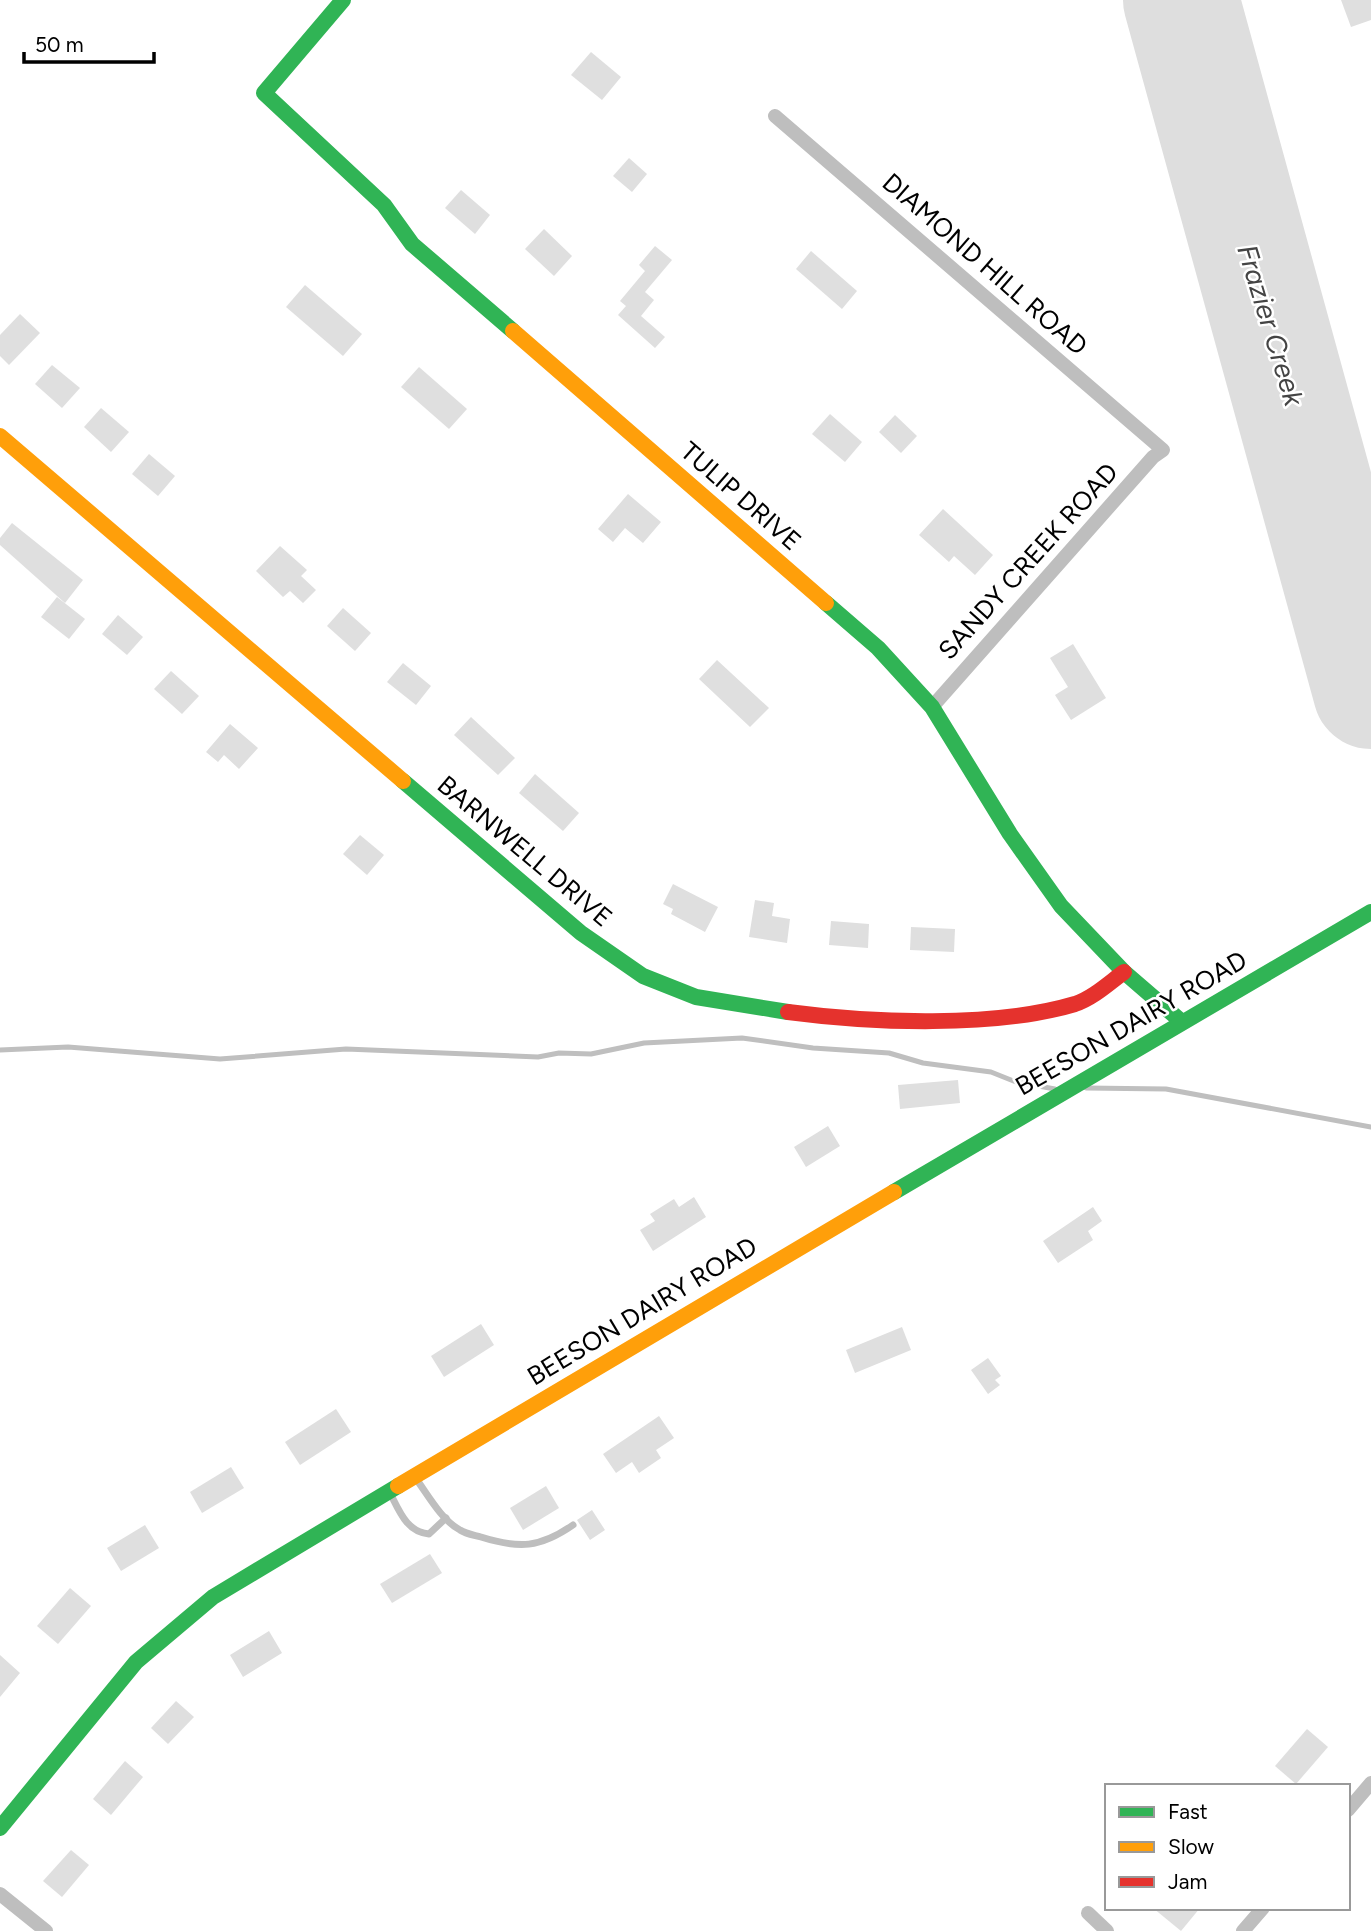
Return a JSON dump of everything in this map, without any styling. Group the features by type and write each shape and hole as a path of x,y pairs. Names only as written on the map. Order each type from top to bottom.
{"street":[{"name":"TULIP DRIVE","path":"343,0 264,93 384,205 412,244 878,649 932,707 1010,834 1060,905 1124,972 1182,1021"},
{"name":"DIAMOND HILL ROAD","path":"775,116 1163,450"},
{"name":"BARNWELL DRIVE","path":"0,436 538,897 581,932 660,985 719,1003 766,1009 954,1019 1056,1009 1092,995 1124,972"},
{"name":"SANDY CREEK ROAD","path":"932,707 1153,457 1163,450"},
{"name":"BEESON DAIRY ROAD","path":"0,1828 136,1662 213,1597 414,1475 1371,912"},
{"path":"1350,1808 1371,1783"},
{"path":"0,1894 46,1931"},
{"path":"1243,1931 1261,1910"},
{"path":"1088,1913 1107,1931"}],"lane":[{"path":"414,1475 446,1518 460,1530 524,1547 556,1537 573,1525"},
{"path":"388,1491 410,1528 417,1533 429,1534 446,1518"}],"building":[{"path":"1341,0 1371,0 1371,20 1351,27"},
{"path":"591,52 621,77 602,100 571,75"},
{"path":"629,158 647,174 632,192 613,176"},
{"path":"461,190 490,215 475,234 445,208"},
{"path":"544,229 572,256 554,276 525,249"},
{"path":"655,246 672,260 645,292 654,300 641,316 665,337 655,348 618,315 626,306 620,301 645,271 639,265"},
{"path":"811,251 857,291 842,309 796,269"},
{"path":"305,285 362,334 343,356 286,307"},
{"path":"20,314 40,333 9,365 0,356 0,335"},
{"path":"52,365 80,388 62,408 35,384"},
{"path":"419,367 467,409 449,429 401,387"},
{"path":"101,408 129,432 111,452 84,427"},
{"path":"830,414 862,442 845,462 812,434"},
{"path":"895,415 917,436 901,453 879,432"},
{"path":"149,454 175,476 158,496 132,474"},
{"path":"628,494 661,522 643,543 625,528 613,542 598,529"},
{"path":"943,509 993,555 975,575 954,556 949,562 919,535"},
{"path":"12,523 83,580 65,603 0,545 0,538"},
{"path":"280,546 307,570 301,576 316,590 303,603 290,591 283,597 256,571"},
{"path":"57,597 85,619 69,639 41,617"},
{"path":"343,608 371,633 355,651 327,626"},
{"path":"118,615 143,637 127,655 102,634"},
{"path":"1073,644 1106,698 1071,720 1055,695 1068,687 1050,658"},
{"path":"717,660 769,708 750,727 699,679"},
{"path":"403,663 431,686 416,705 387,682"},
{"path":"171,671 199,696 182,714 154,689"},
{"path":"471,717 515,758 498,775 454,735"},
{"path":"230,724 258,748 239,769 224,755 218,762 206,752"},
{"path":"535,774 579,813 563,831 519,793"},
{"path":"360,835 384,855 367,875 343,854"},
{"path":"673,884 718,907 705,932 671,914 673,909 663,904"},
{"path":"755,900 774,903 772,916 790,919 787,943 749,937"},
{"path":"831,921 869,924 868,948 829,945"},
{"path":"911,927 955,929 954,952 910,950"},
{"path":"958,1080 960,1103 900,1109 898,1085"},
{"path":"828,1126 840,1146 806,1167 794,1147"},
{"path":"694,1197 706,1217 653,1251 640,1230 655,1221 650,1214 674,1199 679,1207"},
{"path":"1093,1207 1102,1221 1088,1231 1093,1240 1058,1263 1043,1241"},
{"path":"481,1324 494,1345 444,1377 431,1356"},
{"path":"902,1327 911,1350 855,1373 846,1350"},
{"path":"988,1358 1001,1376 995,1380 1000,1385 988,1394 971,1370"},
{"path":"336,1409 351,1432 300,1465 285,1442"},
{"path":"659,1416 674,1438 656,1450 661,1458 639,1473 632,1462 616,1473 603,1454"},
{"path":"231,1467 244,1488 202,1513 190,1492"},
{"path":"546,1486 559,1508 523,1530 510,1508"},
{"path":"592,1510 605,1530 590,1540 577,1520"},
{"path":"145,1525 159,1548 121,1571 107,1548"},
{"path":"430,1554 442,1573 392,1603 380,1584"},
{"path":"70,1588 91,1606 58,1644 37,1626"},
{"path":"269,1631 282,1653 243,1677 230,1655"},
{"path":"0,1655 20,1673 0,1697"},
{"path":"176,1701 194,1717 168,1744 151,1728"},
{"path":"1307,1729 1328,1747 1296,1784 1275,1766"},
{"path":"125,1761 143,1777 111,1815 93,1799"},
{"path":"71,1850 89,1865 62,1897 43,1881"},
{"path":"1155,1910 1198,1910 1181,1931"}],"waterway":[{"name":"Frazier Creek","path":"1181,0 1186,44 1207,126 1223,243 1264,389 1318,508 1371,648"},
{"path":"0,1050 68,1047 220,1059 346,1049 538,1057 559,1053 591,1054 644,1043 742,1038 813,1048 889,1053 923,1063 991,1072 1016,1082 1055,1089"},
{"path":"1086,1088 1166,1089 1371,1127"}],"runway":[{"path":"1181,0 1371,691"}],"traffic: fast":[{"path":"343,0 264,93 384,205 412,244 513,331"},
{"path":"826,603 878,648 932,707 1010,834 1061,906 1124,972 1182,1022"},
{"path":"403,781 581,933 643,976 696,997 788,1012"},
{"path":"894,1192 1371,912"},
{"path":"0,1828 136,1662 213,1597 398,1486"}],"traffic: slow":[{"path":"513,331 826,603"},
{"path":"0,436 403,781"},
{"path":"398,1486 894,1192"}],"traffic: jam":[{"path":"788,1012 894,1021 1008,1017 1075,1004 1124,972"}]}
